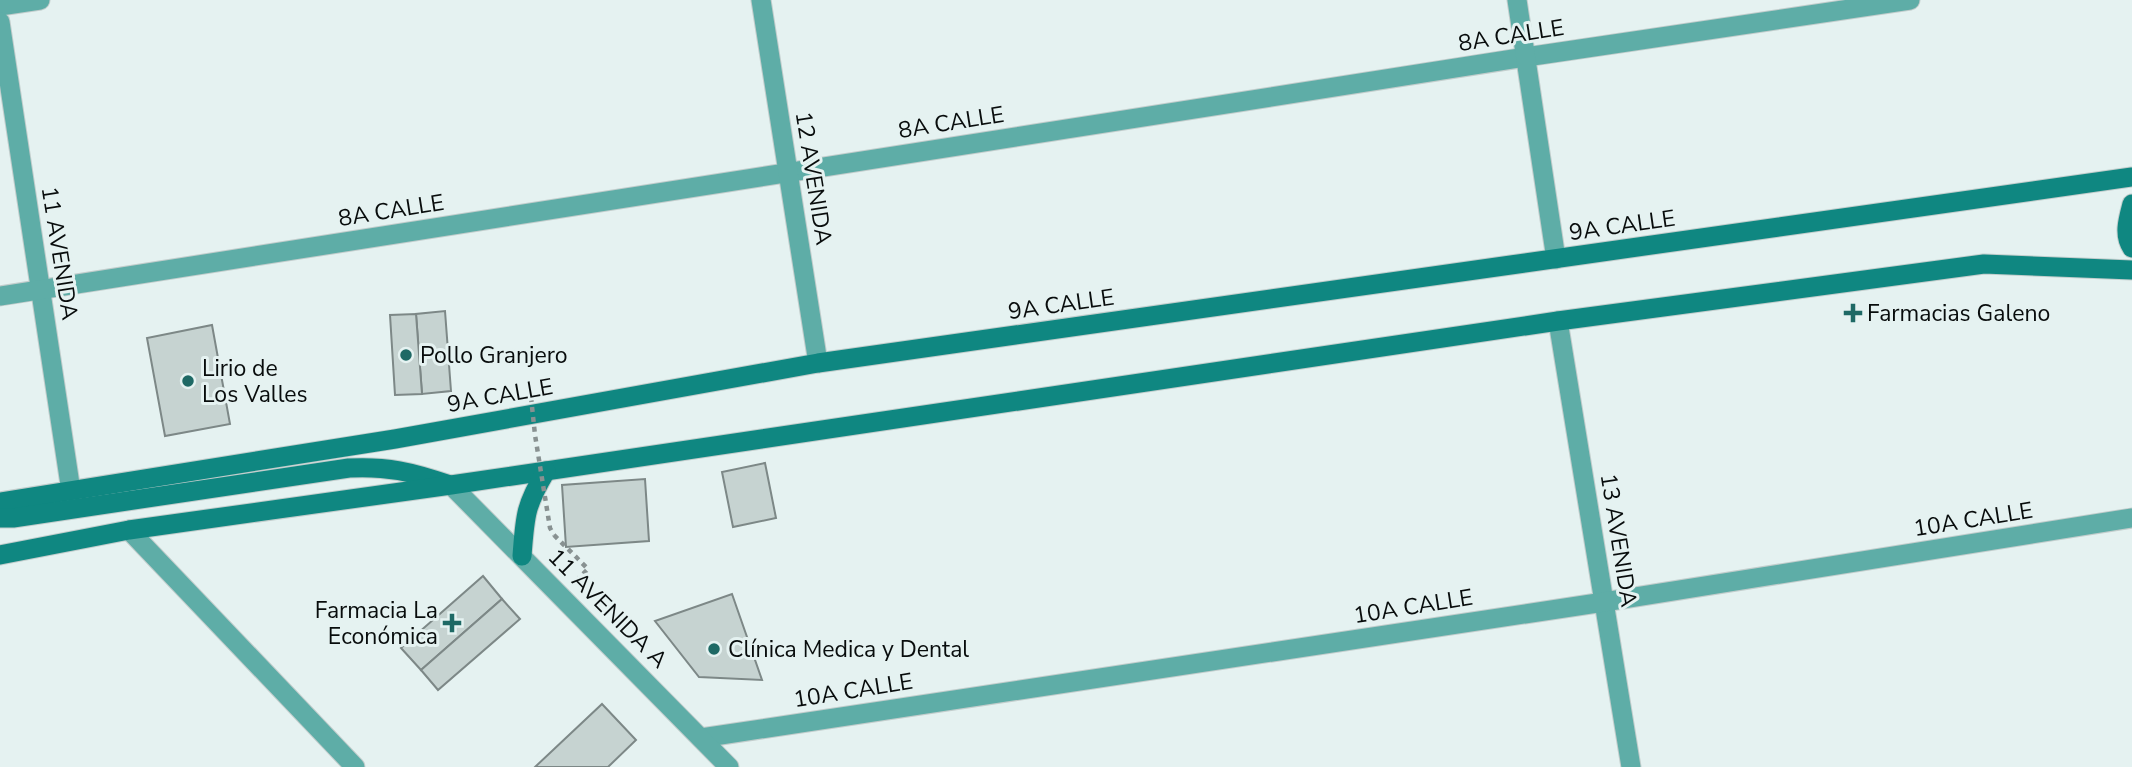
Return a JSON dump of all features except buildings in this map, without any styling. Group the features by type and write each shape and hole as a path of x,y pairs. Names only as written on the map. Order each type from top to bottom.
{"main road":[{"name":"9A CALLE","path":"0,502 396,439 818,363 2132,177"},
{"path":"2132,204 2127,240 2132,248"},
{"path":"0,555 130,530 1558,321 1984,264 2132,270"},
{"path":"0,517 13,518 349,468 401,470 451,485"},
{"path":"523,556 527,509 546,471"}],"street":[{"path":"0,6 40,0"},
{"name":"12 AVENIDA","path":"761,0 818,363"},
{"path":"1517,0 1556,259"},
{"name":"8A CALLE","path":"0,296 1525,57 1910,0"},
{"name":"11 AVENIDA","path":"0,22 71,491"},
{"name":"13 AVENIDA","path":"1558,321 1631,767"},
{"name":"11 AVENIDA A","path":"451,485 729,767"},
{"name":"10A CALLE","path":"701,738 1604,602 2132,518"},
{"path":"130,530 355,767"}],"path":[{"path":"531,397 550,528 554,536 588,569"}],"place":[{"name":"Farmacias Galeno","path":"1853,313"},
{"name":"Pollo Granjero","path":"406,355"},
{"name":"Lirio de Los Valles","path":"188,381"},
{"name":"Farmacia La Económica","path":"452,623"},
{"name":"Clínica Medica y Dental","path":"714,649"}]}
